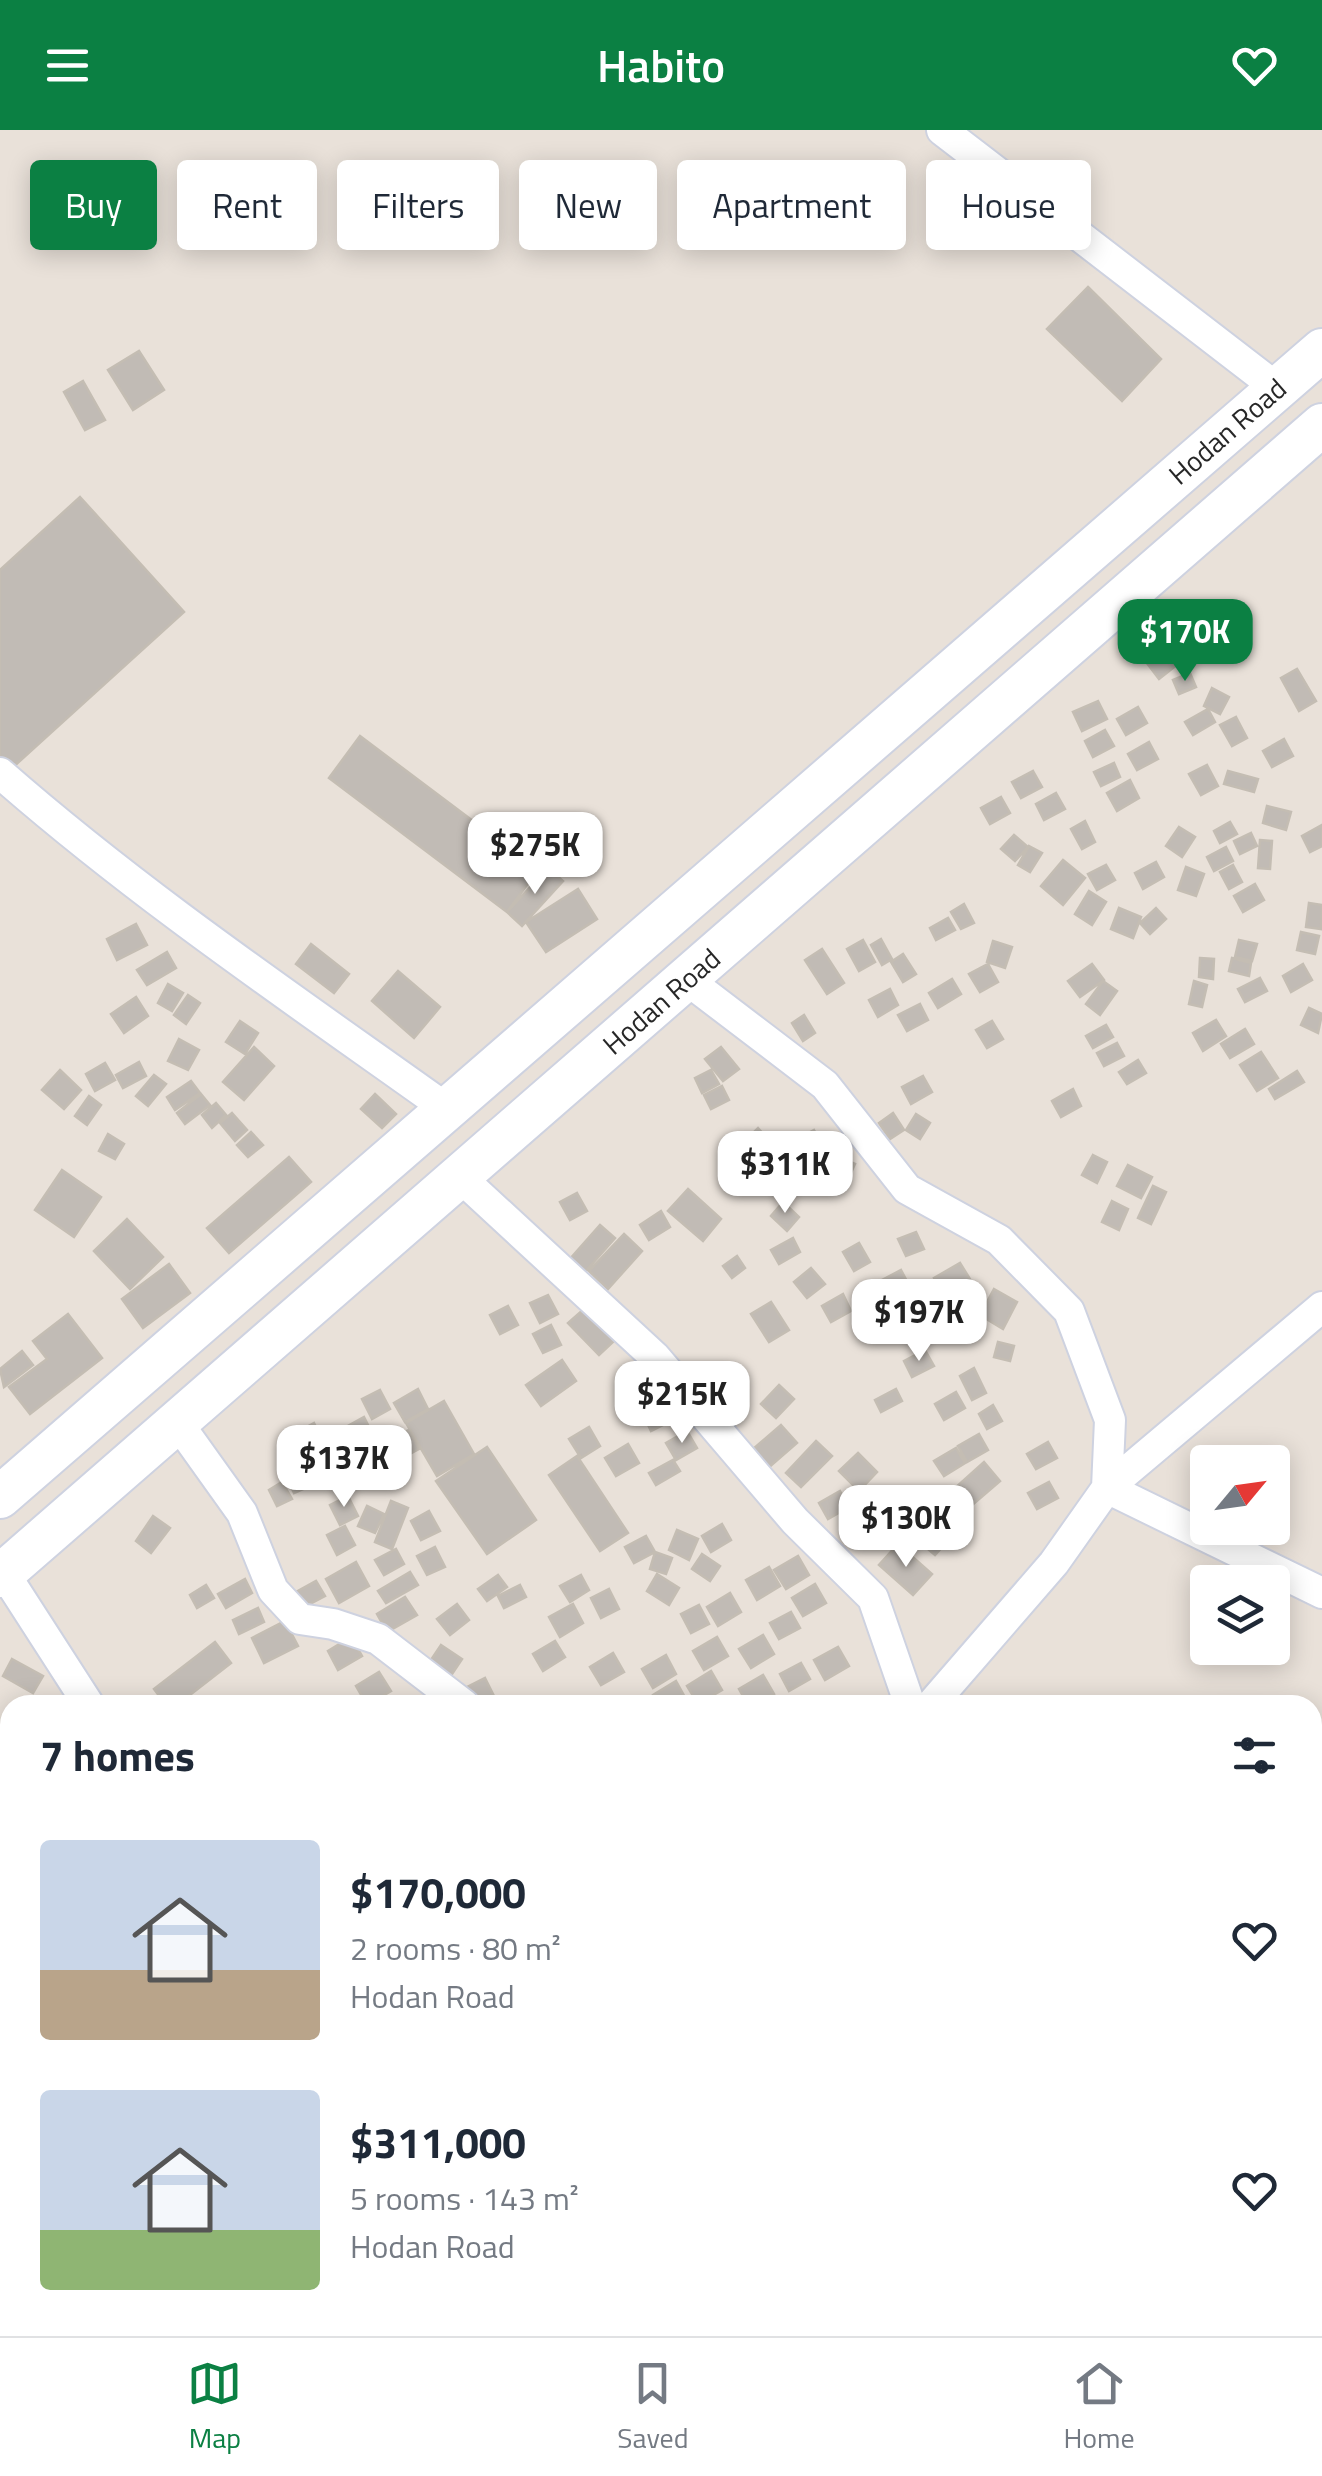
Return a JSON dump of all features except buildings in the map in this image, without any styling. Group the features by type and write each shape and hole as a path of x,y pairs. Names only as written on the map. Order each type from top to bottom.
{"main road":[{"name":"Hodan Road","path":"0,1498 1322,350"},
{"name":"Hodan Road","path":"2,1574 1322,425"}],"street":[{"path":"942,130 1277,388"},
{"path":"0,773 43,811 447,1109"},
{"path":"686,980 825,1085 907,1189 999,1240 1069,1311 1110,1420 1107,1488"},
{"path":"459,1176 656,1356 795,1521 873,1598 907,1695"},
{"path":"940,1695 1054,1562 1107,1488 1322,1306"},
{"path":"177,1422 242,1512 273,1590 300,1620 333,1624 378,1639 451,1695"},
{"path":"1107,1488 1322,1593"},
{"path":"2,1574 82,1695"}]}
